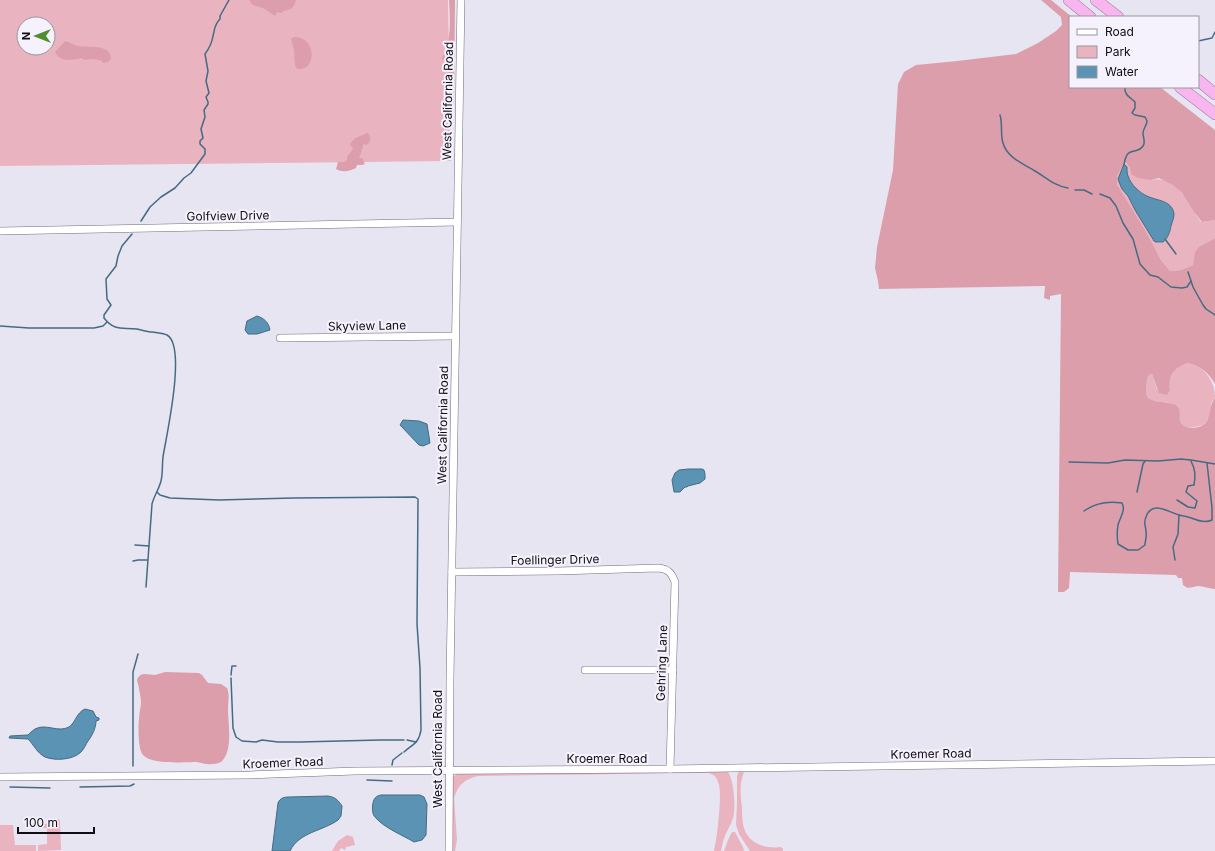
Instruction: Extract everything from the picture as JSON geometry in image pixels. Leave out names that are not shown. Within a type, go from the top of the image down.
[{"type":"highway","points":[[1069,0],[1089,16]]},
{"type":"highway","points":[[1096,0],[1117,16]]},
{"type":"highway","points":[[1199,81],[1215,94]]},
{"type":"highway","points":[[1181,88],[1215,114]]},
{"type":"street","name":"West California Road","points":[[449,851],[460,0]]},
{"type":"street","name":"Golfview Drive","points":[[0,232],[457,222]]},
{"type":"street","name":"Skyview Lane","points":[[280,338],[455,336]]},
{"type":"street","name":"Foellinger Drive","points":[[452,572],[558,572],[658,568]]},
{"type":"street","name":"Gehring Lane","points":[[658,568],[667,569],[672,574],[675,582],[670,769]]},
{"type":"street","points":[[585,670],[673,670]]},
{"type":"street","name":"Kroemer Road","points":[[0,777],[263,775],[355,771],[670,769],[1215,761]]},
{"type":"green space","points":[[0,0],[448,0],[451,161],[0,166]]},
{"type":"green space","points":[[1124,162],[1151,180],[1160,179],[1175,186],[1187,200],[1201,222],[1215,220],[1215,238],[1200,246],[1193,265],[1181,270],[1170,271],[1161,260],[1147,233],[1117,184],[1117,176]],"holes":[[[1124,165],[1127,167],[1128,177],[1136,188],[1145,195],[1165,203],[1173,212],[1172,226],[1169,234],[1160,243],[1154,241],[1121,186]]]},
{"type":"green space","points":[[1188,363],[1199,367],[1207,375],[1213,385],[1215,397],[1211,403],[1211,413],[1207,420],[1203,425],[1193,427],[1183,426],[1175,404],[1155,401],[1148,398],[1146,393],[1147,379],[1149,375],[1152,374],[1157,389],[1170,390],[1170,380],[1173,373],[1179,367]]},
{"type":"green space","points":[[739,771],[744,771],[741,783],[741,792],[742,820],[746,833],[753,841],[761,845],[766,847],[781,847],[783,851],[750,851],[739,834],[736,825],[737,776]]},
{"type":"green space","points":[[728,772],[733,787],[734,813],[721,851],[714,851],[720,808],[719,785],[715,776],[709,773],[694,773],[473,777],[460,786],[454,798],[457,840],[455,851],[451,851],[453,777],[457,774]]},
{"type":"green space","points":[[57,819],[60,821],[61,850],[38,851],[38,845],[47,844],[47,828],[39,828],[38,824],[57,824]]},
{"type":"green space","points":[[0,825],[13,825],[15,845],[36,845],[36,851],[0,851]]},
{"type":"green space","points":[[732,832],[735,832],[744,851],[724,851]]},
{"type":"green space","points":[[347,835],[353,837],[355,845],[346,847],[345,850],[341,848],[339,851],[332,851],[338,841]]},
{"type":"shaded area","points":[[249,0],[296,0],[292,8],[283,11],[282,13],[277,12],[275,16],[265,9],[253,5]]},
{"type":"shaded area","points":[[449,0],[455,0],[454,104],[451,105],[448,96],[451,87],[447,64],[442,58],[449,38]]},
{"type":"shaded area","points":[[1041,0],[1051,0],[1071,16],[1069,16],[1069,88],[1161,88],[1215,130],[1215,220],[1202,222],[1182,193],[1173,185],[1159,178],[1151,180],[1138,178],[1131,174],[1130,167],[1125,162],[1117,176],[1117,184],[1147,233],[1161,260],[1170,271],[1181,270],[1193,265],[1195,252],[1200,246],[1215,238],[1215,384],[1204,370],[1188,363],[1179,367],[1171,376],[1170,390],[1167,395],[1159,393],[1152,374],[1149,375],[1147,379],[1146,393],[1148,398],[1155,401],[1175,404],[1179,409],[1181,422],[1184,426],[1192,428],[1200,427],[1207,421],[1212,402],[1215,398],[1215,589],[1198,586],[1190,588],[1187,587],[1183,585],[1182,578],[1178,578],[1176,575],[1070,572],[1069,588],[1064,592],[1058,592],[1061,294],[1050,296],[1050,300],[1044,298],[1045,286],[879,289],[875,268],[877,247],[893,170],[898,84],[904,72],[916,65],[1016,54],[1038,43],[1056,31],[1062,25],[1061,17]]},
{"type":"shaded area","points":[[295,37],[302,38],[311,48],[311,60],[304,68],[297,69],[295,65],[294,50],[291,39]]},
{"type":"shaded area","points":[[65,41],[78,46],[103,48],[110,54],[111,59],[108,62],[102,63],[102,61],[94,59],[84,60],[82,58],[67,60],[60,58],[56,54],[56,51]]},
{"type":"shaded area","points":[[367,133],[370,136],[370,141],[365,145],[363,143],[359,158],[362,158],[365,164],[357,165],[356,168],[346,171],[336,169],[338,162],[344,162],[347,160],[347,157],[353,149],[350,144],[352,141]]},
{"type":"shaded area","points":[[165,672],[199,673],[208,683],[221,684],[227,688],[229,696],[229,742],[226,755],[221,762],[217,764],[208,764],[197,762],[160,762],[147,758],[141,752],[139,723],[141,701],[137,680],[142,674],[155,675]]},
{"type":"water","points":[[1124,164],[1127,167],[1129,179],[1136,188],[1147,196],[1167,203],[1173,209],[1174,216],[1170,230],[1163,242],[1154,241],[1128,196],[1122,189],[1118,179]]},
{"type":"water","points":[[257,316],[266,321],[270,330],[257,334],[248,334],[245,330],[247,321]]},
{"type":"water","points":[[403,420],[419,421],[427,424],[430,443],[423,446],[419,445],[400,425]]},
{"type":"water","points":[[679,470],[704,470],[705,479],[700,483],[685,487],[680,492],[674,492],[672,480],[675,473]]},
{"type":"water","points":[[85,709],[93,711],[99,720],[96,721],[94,732],[81,752],[73,757],[59,759],[45,757],[28,739],[9,738],[10,736],[28,735],[39,727],[65,729],[73,723]]},
{"type":"water","points":[[381,795],[420,795],[424,797],[427,804],[426,835],[422,840],[414,842],[388,828],[375,817],[372,807],[373,801]]},
{"type":"water","points":[[328,796],[336,799],[342,806],[341,816],[338,820],[305,836],[294,845],[290,851],[272,851],[278,803],[282,798]]},
{"type":"waterway","points":[[141,221],[150,207],[161,197],[175,188],[191,173],[205,154],[205,149],[200,144],[200,141],[203,138],[201,129],[205,117],[204,110],[208,104],[206,97],[209,93],[206,81],[208,71],[205,54],[212,41],[216,25],[229,0]]},
{"type":"waterway","points":[[1199,41],[1212,38],[1215,32]]},
{"type":"waterway","points":[[1124,165],[1125,159],[1129,152],[1140,149],[1144,144],[1143,132],[1147,121],[1145,117],[1132,113],[1135,108],[1135,102],[1126,94],[1125,88]]},
{"type":"waterway","points":[[1000,115],[1002,140],[1008,153],[1016,160],[1039,174],[1059,185],[1068,188]]},
{"type":"waterway","points":[[1075,190],[1084,190],[1092,194]]},
{"type":"waterway","points":[[1100,194],[1110,198],[1116,206],[1123,223],[1133,239],[1140,264],[1150,275],[1158,277],[1171,287],[1187,287],[1191,281]]},
{"type":"waterway","points":[[132,234],[122,246],[116,266],[106,279],[107,299],[111,305],[104,315],[104,318],[112,325],[119,328],[137,329],[167,335],[173,343],[175,356],[174,393],[163,457],[162,478],[152,504],[146,587]]},
{"type":"waterway","points":[[1165,239],[1176,254]]},
{"type":"waterway","points":[[1188,272],[1193,287],[1203,305],[1215,315]]},
{"type":"waterway","points":[[0,326],[29,328],[94,328],[103,326],[107,322]]},
{"type":"waterway","points":[[1069,462],[1108,463],[1125,460],[1158,461],[1181,459],[1215,464]]},
{"type":"waterway","points":[[1137,492],[1145,461]]},
{"type":"waterway","points":[[1177,500],[1188,507],[1195,508],[1197,501],[1186,492],[1188,486],[1194,485],[1195,481],[1195,472],[1191,461]]},
{"type":"waterway","points":[[1084,511],[1102,503],[1122,503],[1123,511],[1117,530],[1118,544],[1128,550],[1138,550],[1145,545],[1145,521],[1152,509],[1161,508],[1179,515],[1203,521],[1212,520],[1207,463]]},
{"type":"waterway","points":[[157,492],[160,495],[170,498],[219,500],[415,497],[418,499],[417,624],[420,668],[421,730],[417,741],[404,752]]},
{"type":"waterway","points":[[1175,560],[1173,547],[1178,534],[1179,515]]},
{"type":"waterway","points":[[135,545],[149,546]]},
{"type":"waterway","points":[[133,561],[147,560]]},
{"type":"waterway","points":[[133,766],[133,672],[138,654]]},
{"type":"waterway","points":[[231,675],[232,666],[236,666]]},
{"type":"waterway","points":[[231,678],[233,728],[236,737],[242,741],[256,742],[262,740],[300,742],[404,740]]},
{"type":"waterway","points":[[407,740],[416,742]]},
{"type":"waterway","points":[[392,765],[393,760],[402,753]]},
{"type":"waterway","points":[[367,780],[392,781]]},
{"type":"waterway","points":[[80,787],[130,786],[134,784]]},
{"type":"waterway","points":[[10,787],[50,788]]}]
